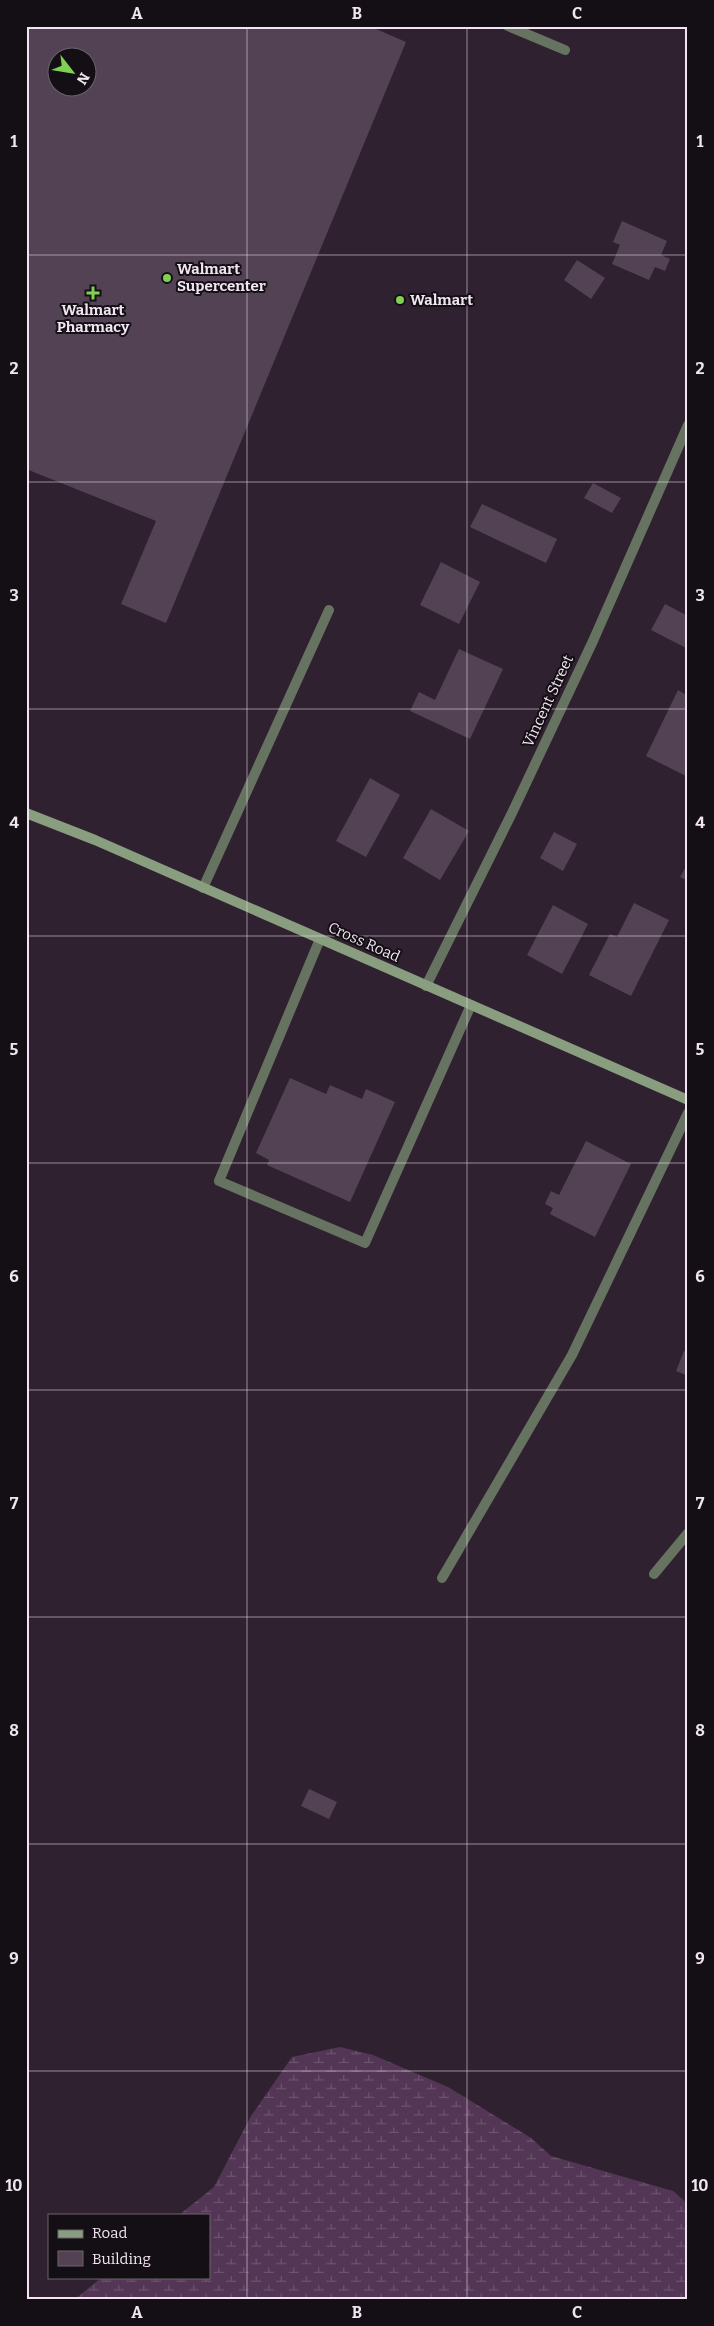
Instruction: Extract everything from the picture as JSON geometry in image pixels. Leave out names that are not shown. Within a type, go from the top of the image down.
[{"type":"street","points":[[508,26],[565,50]]},
{"type":"street","name":"Vincent Street","points":[[426,986],[512,813],[593,641],[688,425]]},
{"type":"street","points":[[203,888],[329,610]]},
{"type":"street","name":"Cross Road","points":[[26,813],[95,840],[688,1100]]},
{"type":"street","points":[[320,939],[219,1181],[365,1242],[471,1006]]},
{"type":"street","points":[[442,1578],[572,1354],[688,1113]]},
{"type":"street","points":[[654,1574],[688,1532]]},
{"type":"green space","points":[[340,2047],[373,2055],[448,2087],[531,2138],[551,2156],[673,2191],[688,2204],[688,2300],[74,2300],[101,2278],[210,2278],[210,2214],[180,2214],[214,2187],[251,2116],[292,2057]]},
{"type":"building","name":"Walmart Supercenter","points":[[26,26],[369,26],[406,42],[166,623],[121,604],[156,521],[26,469]]},
{"type":"building","points":[[622,221],[667,241],[661,255],[670,259],[665,271],[655,267],[649,280],[612,264],[620,245],[613,242]]},
{"type":"building","points":[[577,260],[605,278],[591,299],[564,280]]},
{"type":"building","points":[[593,483],[621,498],[612,513],[584,498]]},
{"type":"building","points":[[482,504],[557,539],[546,563],[470,527]]},
{"type":"building","points":[[441,562],[480,582],[459,624],[420,605]]},
{"type":"building","points":[[665,604],[688,616],[688,649],[651,630]]},
{"type":"building","points":[[459,649],[503,669],[470,739],[410,711],[419,692],[435,700]]},
{"type":"building","points":[[678,690],[688,696],[688,772],[686,776],[646,756]]},
{"type":"building","points":[[370,778],[400,795],[366,857],[336,841]]},
{"type":"building","points":[[431,809],[469,831],[440,880],[403,858]]},
{"type":"building","points":[[554,832],[577,844],[563,871],[540,858]]},
{"type":"building","points":[[688,863],[688,881],[680,877]]},
{"type":"building","points":[[634,903],[669,920],[631,996],[589,975],[610,934],[617,937]]},
{"type":"building","points":[[553,905],[588,924],[562,974],[527,955]]},
{"type":"building","points":[[290,1078],[326,1094],[330,1085],[362,1099],[366,1089],[395,1102],[350,1202],[267,1165],[269,1160],[256,1153]]},
{"type":"building","points":[[586,1141],[631,1164],[595,1237],[550,1214],[553,1208],[545,1204],[551,1191],[559,1195]]},
{"type":"building","points":[[684,1351],[688,1352],[688,1376],[676,1371]]},
{"type":"building","points":[[309,1789],[337,1802],[329,1819],[301,1806]]},
{"type":"place","name":"Walmart Supercenter","points":[[167,278]]},
{"type":"place","name":"Walmart Pharmacy","points":[[93,293]]},
{"type":"place","name":"Walmart","points":[[400,300]]}]
